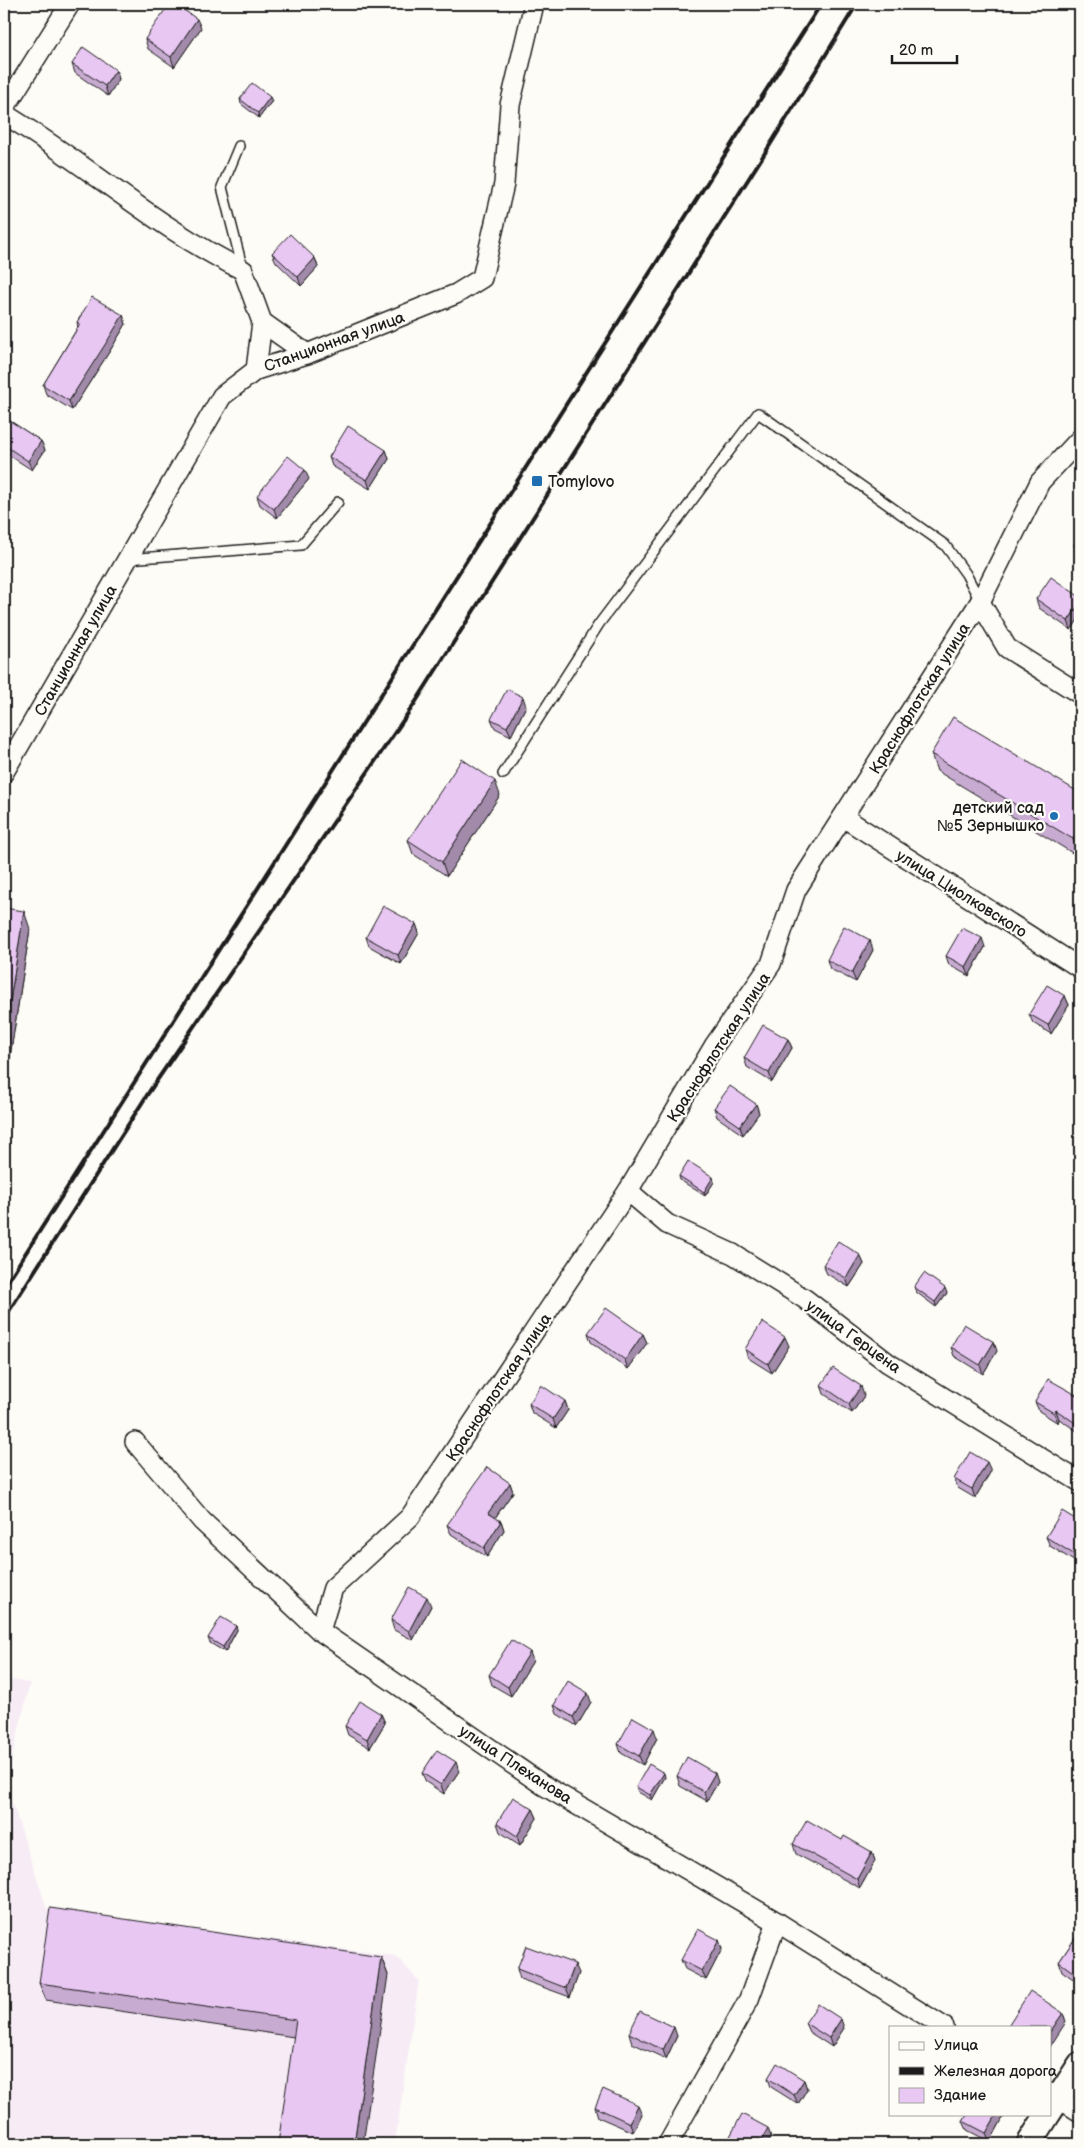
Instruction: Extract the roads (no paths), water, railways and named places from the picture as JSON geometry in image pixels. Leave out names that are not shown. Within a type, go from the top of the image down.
[{"type":"street","points":[[4,109],[70,4]]},
{"type":"street","name":"Станционная улица","points":[[4,772],[222,396],[256,370],[307,354],[456,294],[482,278],[504,184],[510,105],[534,4]]},
{"type":"street","points":[[4,114],[41,136],[204,251],[243,270],[262,322],[256,370]]},
{"type":"street","points":[[262,322],[307,354]]},
{"type":"street","name":"Краснофлотская улица","points":[[320,1631],[332,1588],[410,1518],[628,1191],[714,1046],[771,964],[796,890],[980,602],[1040,482],[1080,439]]},
{"type":"street","points":[[980,602],[1007,648],[1080,694]]},
{"type":"street","name":"улица Циолковского","points":[[843,817],[1080,968]]},
{"type":"street","name":"улица Герцена","points":[[628,1191],[668,1224],[733,1254],[797,1294],[888,1363],[1080,1482]]},
{"type":"street","name":"улица Плеханова","points":[[135,1442],[202,1521],[320,1631],[543,1784],[777,1922],[942,2026]]},
{"type":"street","points":[[668,2144],[749,1999],[777,1922]]},
{"type":"street","points":[[1080,2065],[1052,2104],[1080,2112]]},
{"type":"street","points":[[1029,2144],[1045,2116]]},
{"type":"lane","points":[[239,146],[222,187],[243,270]]},
{"type":"lane","points":[[502,774],[599,624],[758,413],[945,545],[966,574],[980,602]]},
{"type":"lane","points":[[128,558],[301,545],[338,502]]},
{"type":"railway","points":[[4,1287],[821,4]]},
{"type":"railway","points":[[4,1319],[149,1092],[415,703],[770,145],[857,4]]},
{"type":"place","name":"Tomylovo","points":[[537,481]]},
{"type":"place","name":"детский сад №5 Зернышко","points":[[1054,816]]}]
